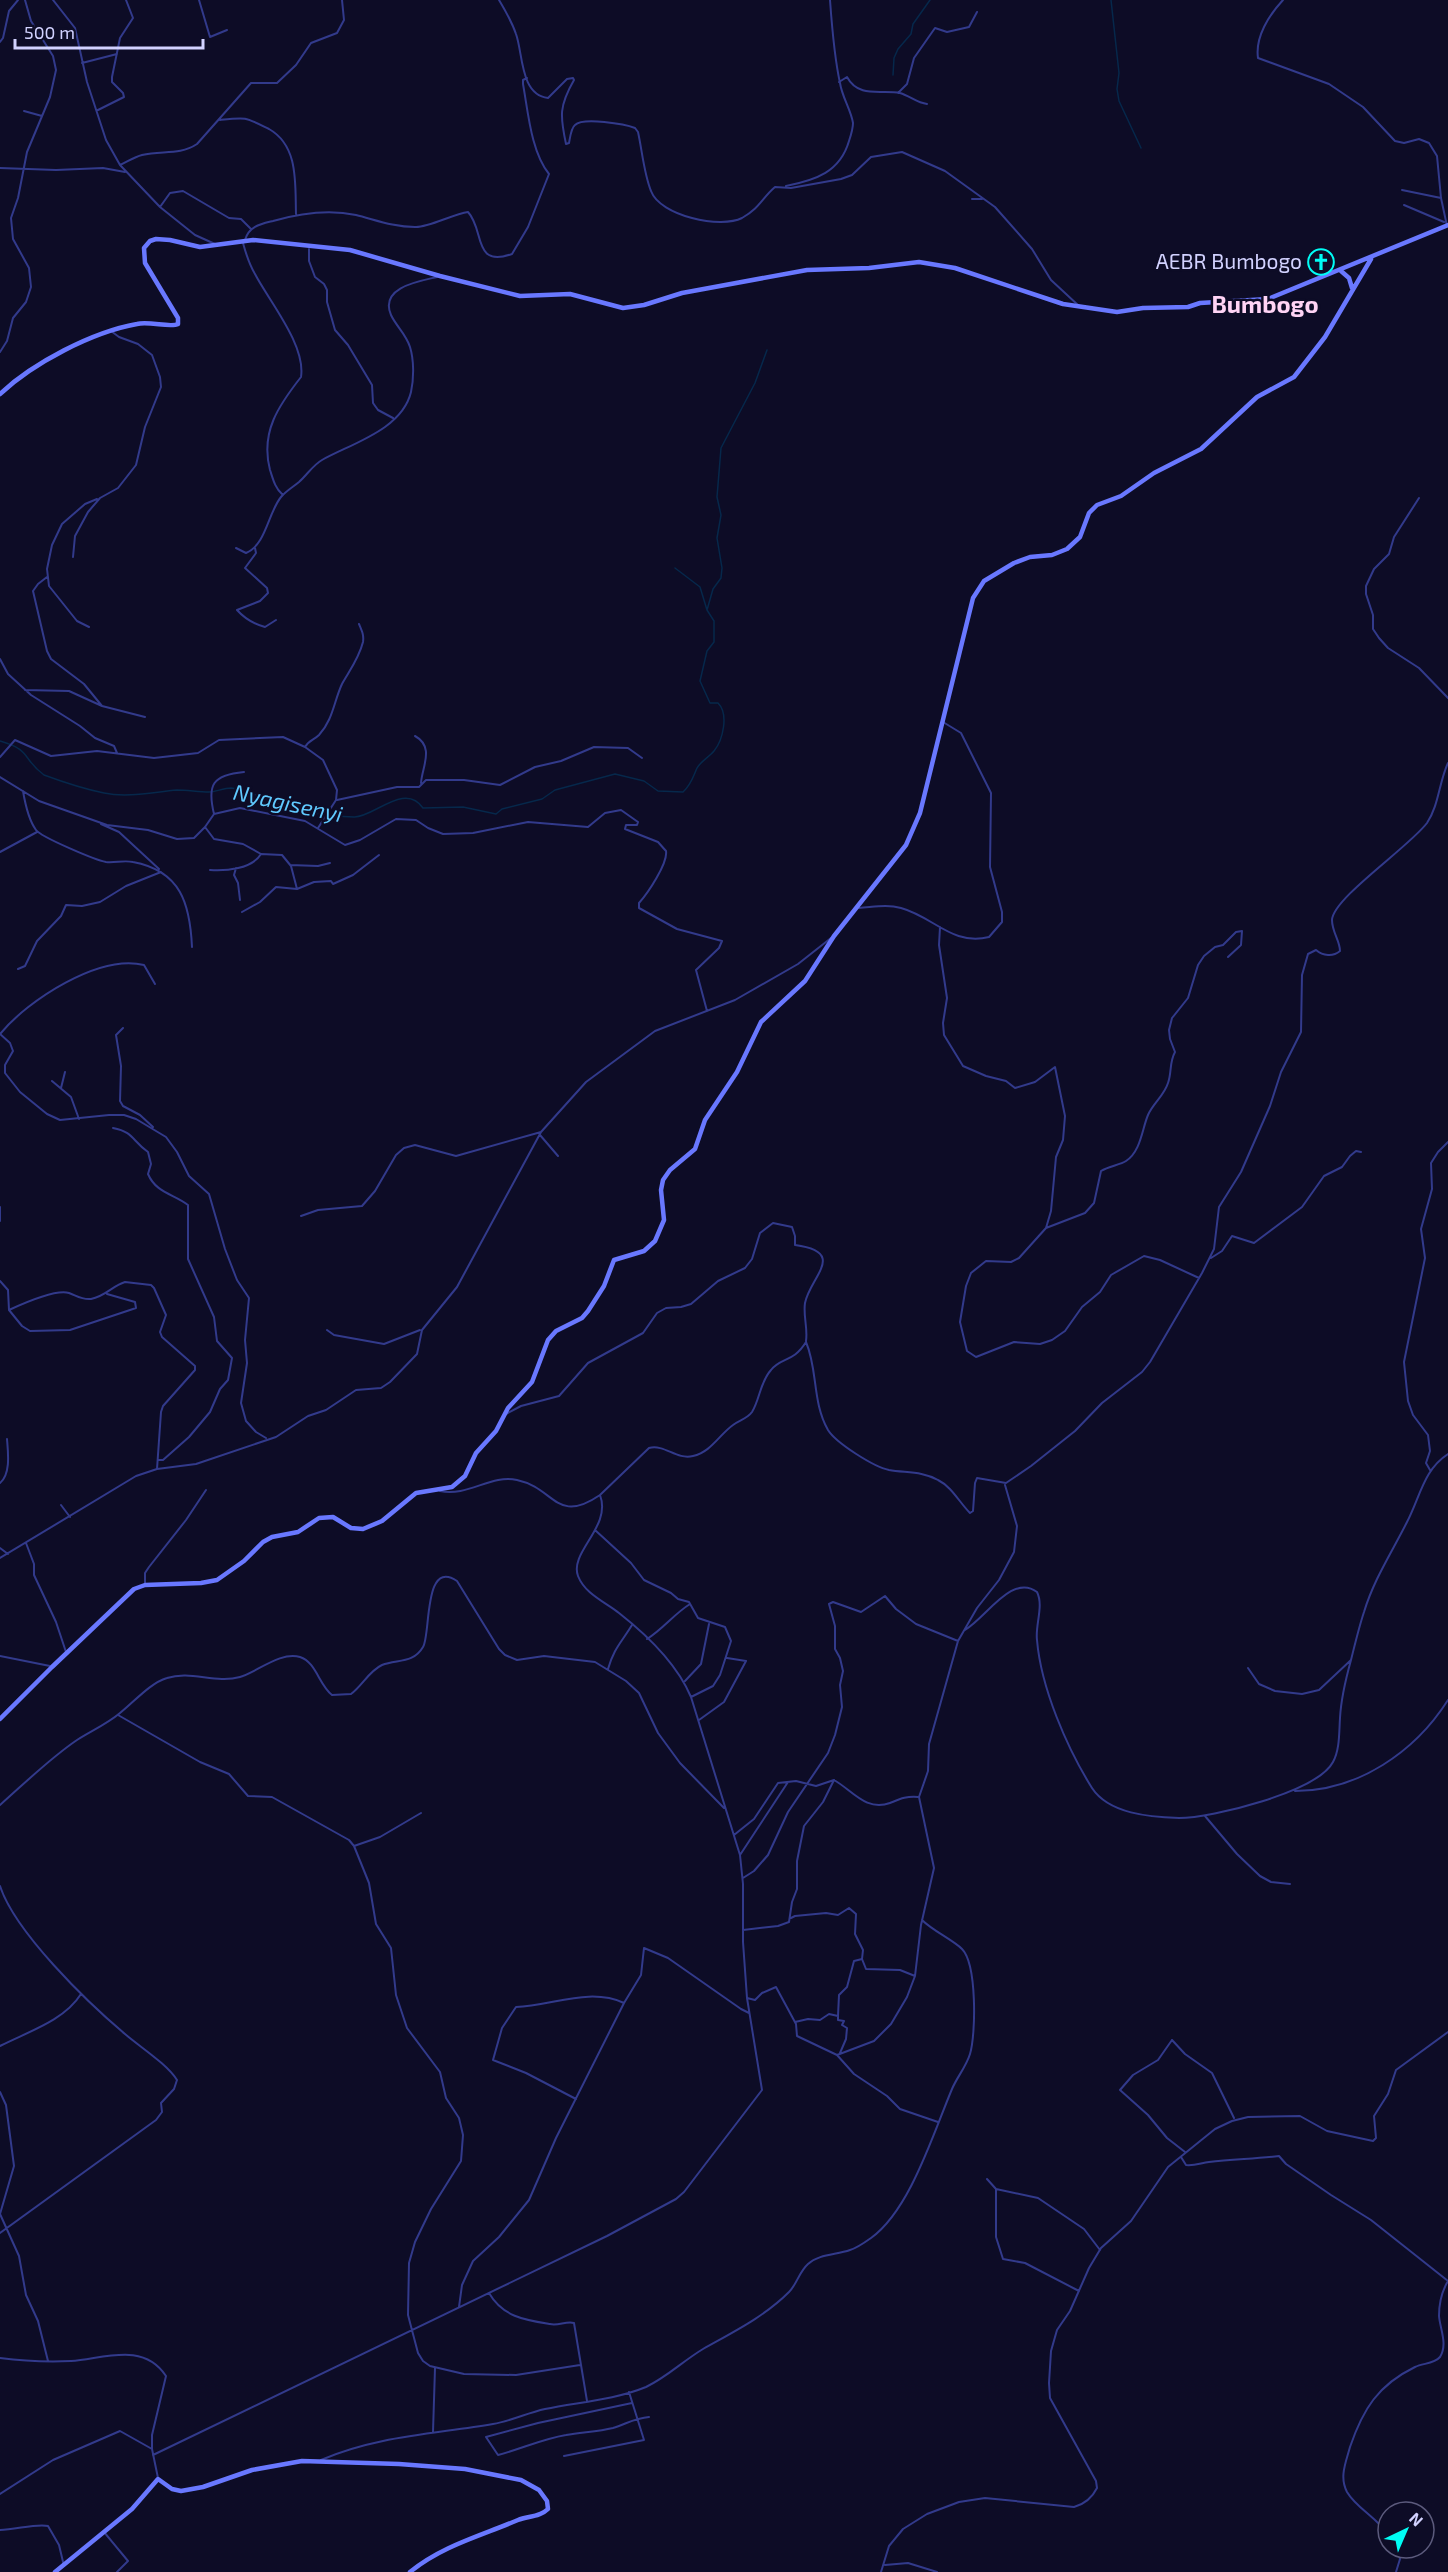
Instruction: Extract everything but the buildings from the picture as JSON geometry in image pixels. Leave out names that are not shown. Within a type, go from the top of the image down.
[{"type":"main road","points":[[0,394],[18,378],[60,353],[111,331],[138,323],[160,323],[172,326],[178,324],[178,318],[145,263],[144,248],[150,241],[170,240],[200,247],[243,240],[269,241],[350,250],[520,296],[570,294],[617,307],[628,307],[682,293],[807,270],[869,268],[919,262],[955,268],[1005,283],[1029,294],[1080,307],[1116,312],[1143,308],[1188,307],[1200,303],[1254,302],[1282,294],[1371,259],[1446,224]]},
{"type":"main road","points":[[0,1719],[128,1594],[145,1585],[201,1583],[217,1580],[236,1568],[263,1542],[272,1537],[293,1534],[319,1518],[333,1517],[351,1528],[363,1529],[382,1521],[416,1493],[449,1488],[465,1476],[476,1453],[496,1431],[513,1401],[532,1382],[548,1340],[556,1331],[582,1318],[588,1311],[604,1286],[614,1260],[644,1251],[655,1241],[663,1221],[661,1190],[663,1180],[670,1170],[695,1149],[705,1120],[737,1072],[761,1022],[799,988],[834,936],[911,837],[920,813],[973,597],[980,585],[995,573],[1030,556],[1052,555],[1067,549],[1080,537],[1089,513],[1097,504],[1121,496],[1160,470],[1201,449],[1257,398],[1294,377],[1325,338],[1371,259]]},
{"type":"main road","points":[[1341,271],[1349,278],[1352,289]]},
{"type":"main road","points":[[55,2572],[132,2509],[158,2479],[172,2488],[189,2490],[252,2470],[302,2461],[399,2464],[486,2472],[531,2484],[547,2501],[548,2509],[540,2515],[525,2518],[450,2546],[428,2558],[410,2572]]},
{"type":"street","points":[[0,42],[9,11],[18,0]]},
{"type":"street","points":[[0,352],[7,341],[13,318],[26,302],[31,287],[29,268],[16,245],[10,227],[29,146],[55,80],[55,62],[31,21],[24,0]]},
{"type":"street","points":[[53,0],[75,28],[82,63],[106,140],[120,165],[160,207],[195,235],[215,245]]},
{"type":"street","points":[[98,110],[124,97],[112,82],[120,38],[133,18],[126,0]]},
{"type":"street","points":[[199,0],[210,37],[227,30]]},
{"type":"street","points":[[120,165],[141,156],[186,151],[197,144],[251,83],[278,82],[296,65],[311,43],[337,33],[344,20],[342,0]]},
{"type":"street","points":[[498,0],[517,36],[527,78],[539,95],[548,98],[567,79],[573,78],[574,80],[563,99],[561,110],[566,144],[569,143],[573,126],[578,123],[590,121],[635,128],[638,132],[650,190],[658,201],[668,208],[699,219],[727,224],[742,218],[760,206],[775,187],[825,183],[841,179],[852,175],[871,157],[896,151],[945,171],[995,207],[1028,244],[1051,280],[1080,307]]},
{"type":"street","points":[[783,187],[819,177],[844,158],[853,125],[839,82],[830,0]]},
{"type":"street","points":[[1283,0],[1265,25],[1259,42],[1258,58],[1329,84],[1363,107],[1395,141],[1404,143],[1419,139],[1429,143],[1437,156],[1446,224]]},
{"type":"street","points":[[898,93],[907,84],[914,58],[935,28],[947,32],[969,27],[977,12]]},
{"type":"street","points":[[82,63],[118,54]]},
{"type":"street","points":[[839,82],[847,77],[854,85],[870,93],[898,93],[916,102],[927,104]]},
{"type":"street","points":[[283,495],[275,485],[268,460],[268,434],[274,416],[302,371],[294,341],[255,276],[243,240],[251,229],[260,224],[296,215],[322,212],[356,215],[372,221],[416,227],[468,212],[481,245],[488,255],[493,258],[512,254],[528,227],[549,174],[537,154],[532,137],[523,84],[523,80],[527,78]]},
{"type":"street","points":[[24,111],[42,116]]},
{"type":"street","points":[[220,120],[235,117],[251,119],[281,137],[294,165],[296,215]]},
{"type":"street","points":[[0,168],[56,170],[104,168],[125,172]]},
{"type":"street","points":[[160,207],[170,193],[175,190],[183,191],[229,218],[242,219],[251,229]]},
{"type":"street","points":[[1402,190],[1441,198]]},
{"type":"street","points":[[972,199],[985,199]]},
{"type":"street","points":[[1404,205],[1446,224]]},
{"type":"street","points":[[309,249],[309,261],[315,277],[324,284],[327,290],[327,302],[335,330],[348,345],[372,385],[373,403],[378,410],[393,418]]},
{"type":"street","points":[[276,620],[265,627],[252,623],[237,610],[260,601],[268,593],[267,588],[246,568],[256,553],[255,548],[283,495],[319,462],[359,443],[393,418],[410,394],[412,356],[406,337],[390,314],[392,300],[401,287],[407,284],[440,276]]},
{"type":"street","points":[[89,627],[78,621],[67,610],[47,583],[52,545],[62,524],[85,504],[118,488],[136,465],[144,433],[161,387],[160,376],[152,355],[138,344],[119,337],[111,331]]},
{"type":"street","points":[[74,557],[73,545],[78,529],[100,498]]},
{"type":"street","points":[[1419,498],[1394,537],[1389,554],[1374,569],[1366,586],[1366,594],[1373,629],[1379,638],[1388,648],[1419,668],[1448,698]]},
{"type":"street","points":[[236,548],[246,553],[255,548]]},
{"type":"street","points":[[47,577],[33,591],[47,651],[56,664],[84,684],[102,706]]},
{"type":"street","points":[[305,747],[308,742],[319,735],[333,713],[339,691],[356,662],[363,642],[363,633],[359,624]]},
{"type":"street","points":[[0,659],[8,674],[25,690],[80,726],[94,738],[114,746],[117,753]]},
{"type":"street","points":[[25,690],[69,691],[102,706],[145,717]]},
{"type":"street","points":[[856,908],[885,905],[901,908],[924,917],[953,936],[986,938],[992,935],[1003,920],[990,867],[991,792],[961,733],[943,722]]},
{"type":"street","points":[[0,757],[15,740],[51,756],[97,751],[145,757],[190,755],[202,751],[219,740],[284,736],[305,747],[326,764],[337,790],[336,800],[318,828]]},
{"type":"street","points":[[415,736],[422,741],[425,747],[426,764],[422,783]]},
{"type":"street","points":[[336,800],[397,787],[418,787],[426,780],[464,780],[500,785],[535,767],[601,747],[628,748],[642,758]]},
{"type":"street","points":[[506,1414],[524,1405],[556,1398],[593,1359],[643,1333],[657,1313],[666,1308],[681,1308],[691,1304],[718,1281],[746,1268],[752,1259],[760,1233],[774,1223],[792,1227],[795,1245],[811,1248],[822,1256],[824,1261],[823,1268],[805,1304],[806,1342],[810,1351],[816,1401],[830,1433],[839,1442],[879,1467],[917,1472],[936,1479],[953,1493],[970,1513],[973,1511],[977,1478],[1005,1484],[1075,1431],[1102,1403],[1142,1372],[1150,1362],[1214,1249],[1220,1207],[1241,1172],[1270,1106],[1281,1072],[1301,1032],[1302,975],[1308,954],[1316,950],[1319,953],[1333,955],[1341,950],[1332,922],[1335,912],[1349,892],[1392,859],[1425,825],[1432,814],[1439,785],[1448,763]]},
{"type":"street","points":[[214,814],[210,793],[212,786],[218,779],[231,773],[244,772]]},
{"type":"street","points":[[0,777],[12,782],[39,801],[99,822],[184,840],[194,838],[214,814],[226,810],[248,809],[305,821],[339,843],[350,845],[396,819],[416,820],[435,831],[455,835],[528,822],[588,827],[605,813],[616,809],[623,811],[638,822],[637,825],[626,825],[625,829],[660,844],[667,856],[650,890],[639,903],[639,908],[677,929],[722,941],[719,948],[696,972],[707,1011]]},
{"type":"street","points":[[23,791],[29,815],[38,832],[101,861],[133,862],[160,871]]},
{"type":"street","points":[[99,822],[119,832],[174,882],[187,905],[191,921],[192,947]]},
{"type":"street","points":[[205,827],[216,840],[243,844],[261,854],[282,855],[290,865],[297,889]]},
{"type":"street","points":[[0,852],[38,832]]},
{"type":"street","points":[[210,870],[236,868],[255,861],[261,854]]},
{"type":"street","points":[[242,912],[260,902],[276,886],[297,889],[325,880],[333,884],[353,875],[379,855]]},
{"type":"street","points":[[290,865],[322,866],[330,862]]},
{"type":"street","points":[[236,868],[234,875],[238,883],[240,900]]},
{"type":"street","points":[[18,969],[25,966],[37,941],[61,916],[66,905],[82,906],[100,902],[126,886],[160,871]]},
{"type":"street","points":[[940,927],[939,945],[947,998],[943,1023],[944,1035],[959,1061],[986,1076],[1006,1081],[1015,1088],[1035,1082],[1055,1067],[1065,1116],[1063,1140],[1056,1157],[1051,1211],[1046,1228]]},
{"type":"street","points":[[1199,1278],[1160,1260],[1144,1256],[1111,1275],[1100,1292],[1082,1307],[1065,1331],[1052,1340],[1040,1344],[1014,1342],[976,1357],[965,1348],[960,1322],[971,1273],[988,1260],[1011,1262],[1018,1258],[1046,1228],[1085,1213],[1094,1203],[1101,1171],[1111,1165],[1126,1161],[1138,1145],[1149,1112],[1164,1095],[1169,1080],[1170,1062],[1176,1052],[1170,1039],[1169,1030],[1172,1018],[1188,998],[1198,965],[1215,947],[1223,945],[1236,932],[1242,931],[1241,945],[1228,957]]},
{"type":"street","points":[[0,1558],[136,1476],[157,1469],[196,1464],[281,1434],[308,1416],[326,1410],[356,1390],[381,1388],[390,1382],[417,1354],[422,1330],[457,1287],[541,1133],[592,1077],[661,1028],[735,1000],[798,964],[834,936]]},
{"type":"street","points":[[155,984],[144,965],[122,963],[98,968],[59,986],[12,1019],[0,1034],[10,1043],[13,1051],[5,1065],[5,1072],[21,1092],[47,1114],[69,1121],[124,1115],[155,1129]]},
{"type":"street","points":[[123,1028],[116,1035],[121,1066],[120,1101],[123,1106],[140,1115],[166,1137],[177,1152],[189,1176],[209,1194],[225,1249],[237,1280],[249,1298],[244,1340],[247,1363],[241,1402],[246,1420],[256,1432],[267,1439]]},
{"type":"street","points":[[61,1088],[65,1072]]},
{"type":"street","points":[[52,1081],[71,1097],[79,1119]]},
{"type":"street","points":[[113,1128],[129,1132],[140,1147],[148,1152],[151,1164],[148,1177],[155,1186],[188,1205],[188,1259],[214,1317],[216,1339],[230,1354],[233,1362],[228,1380],[220,1389],[210,1412],[189,1437],[164,1458],[158,1460]]},
{"type":"street","points":[[541,1133],[558,1156]]},
{"type":"street","points":[[301,1216],[318,1210],[362,1206],[375,1191],[396,1155],[404,1148],[414,1145],[456,1156],[541,1133]]},
{"type":"street","points":[[166,1137],[173,1138]]},
{"type":"street","points":[[1430,1470],[1426,1463],[1430,1451],[1428,1435],[1413,1415],[1408,1401],[1404,1362],[1425,1258],[1421,1229],[1432,1189],[1431,1163],[1448,1142]]},
{"type":"street","points":[[1208,1260],[1222,1251],[1232,1236],[1254,1243],[1302,1207],[1324,1176],[1342,1167],[1356,1151],[1361,1152]]},
{"type":"street","points":[[0,1207],[0,1221]]},
{"type":"street","points":[[0,1281],[8,1290],[9,1310],[22,1326],[32,1331],[70,1330],[136,1308],[135,1302],[107,1294]]},
{"type":"street","points":[[9,1310],[38,1298],[66,1292],[87,1299],[107,1294],[125,1282],[151,1285],[166,1315],[160,1332],[162,1337],[195,1366],[194,1373],[160,1412],[157,1469]]},
{"type":"street","points":[[327,1330],[334,1335],[384,1344],[422,1330]]},
{"type":"street","points":[[438,1490],[462,1492],[509,1479],[536,1486],[562,1506],[581,1505],[600,1495],[649,1448],[659,1447],[678,1457],[686,1457],[697,1455],[713,1445],[728,1428],[752,1412],[770,1371],[794,1357],[806,1342]]},
{"type":"street","points":[[0,1483],[4,1479],[8,1460],[7,1439]]},
{"type":"street","points":[[965,1630],[1011,1590],[1024,1586],[1034,1589],[1041,1599],[1037,1642],[1050,1696],[1064,1732],[1094,1790],[1114,1807],[1159,1817],[1205,1815],[1237,1809],[1292,1791],[1314,1781],[1333,1762],[1351,1660],[1363,1613],[1374,1585],[1415,1505],[1430,1470],[1448,1454]]},
{"type":"street","points":[[838,2054],[873,2041],[891,2024],[907,1997],[915,1976],[922,1920],[934,1868],[919,1797],[928,1771],[929,1744],[958,1641],[977,1608],[999,1580],[1014,1552],[1017,1526],[1005,1484]]},
{"type":"street","points":[[145,1585],[145,1573],[206,1490]]},
{"type":"street","points":[[153,2455],[651,2213],[684,2192],[762,2090],[747,1998],[743,1878],[740,1855],[691,1697],[684,1681],[647,1639],[592,1594],[579,1579],[576,1566],[595,1530],[603,1504],[600,1495]]},
{"type":"street","points":[[61,1505],[70,1517]]},
{"type":"street","points":[[595,1530],[631,1563],[644,1580],[690,1604],[698,1618],[709,1624],[715,1622],[725,1627],[731,1641],[727,1658],[716,1683],[691,1697]]},
{"type":"street","points":[[26,1543],[34,1564],[34,1575],[56,1622],[66,1653]]},
{"type":"street","points":[[0,1548],[8,1554]]},
{"type":"street","points":[[0,1805],[62,1751],[118,1715],[156,1684],[167,1678],[181,1676],[217,1681],[235,1679],[291,1656],[303,1658],[308,1662],[322,1685],[332,1695],[351,1694],[381,1665],[406,1661],[422,1649],[428,1631],[429,1601],[432,1591],[437,1583],[447,1578],[458,1581],[499,1649],[505,1655],[517,1660],[544,1656],[595,1662],[626,1681],[639,1693],[658,1733],[699,1784],[724,1808]]},
{"type":"street","points":[[743,1878],[754,1871],[768,1855],[785,1817],[831,1748],[842,1707],[840,1685],[843,1667],[835,1649],[835,1626],[829,1604],[833,1602],[861,1612],[885,1596],[912,1622],[958,1641]]},
{"type":"street","points":[[647,1639],[690,1604]]},
{"type":"street","points":[[684,1681],[691,1677],[701,1664],[709,1624]]},
{"type":"street","points":[[608,1670],[614,1649],[632,1625]]},
{"type":"street","points":[[0,1656],[52,1666]]},
{"type":"street","points":[[699,1720],[724,1702],[746,1661],[727,1658]]},
{"type":"street","points":[[1248,1668],[1259,1684],[1275,1691],[1302,1694],[1318,1690],[1351,1660]]},
{"type":"street","points":[[1292,1791],[1321,1789],[1370,1774],[1396,1758],[1430,1725],[1448,1700]]},
{"type":"street","points":[[118,1715],[177,1750],[228,1774],[248,1796],[272,1797],[349,1840],[354,1846],[369,1883],[376,1924],[391,1948],[396,1995],[407,2028],[440,2072],[446,2098],[459,2118],[463,2135],[460,2161],[431,2209],[410,2258],[407,2304],[421,2358],[435,2368],[464,2374],[511,2375],[580,2365]]},
{"type":"street","points":[[834,1780],[854,1797],[873,1804],[888,1804],[906,1797],[919,1797]]},
{"type":"street","points":[[734,1835],[754,1819],[776,1785],[788,1782],[816,1786],[834,1780]]},
{"type":"street","points":[[743,1930],[787,1923],[797,1889],[797,1862],[804,1826],[823,1802],[834,1780]]},
{"type":"street","points":[[740,1855],[788,1782]]},
{"type":"street","points":[[354,1846],[380,1837],[421,1814]]},
{"type":"street","points":[[1205,1815],[1260,1876],[1271,1882],[1290,1884]]},
{"type":"street","points":[[0,1886],[1,1895],[11,1911],[81,1994],[177,2080],[177,2084],[162,2101],[162,2112],[156,2120],[0,2233]]},
{"type":"street","points":[[790,1918],[826,1913],[838,1915],[849,1908],[856,1917],[855,1934],[863,1950],[862,1959],[866,1969],[900,1970],[915,1976]]},
{"type":"street","points":[[317,2461],[359,2445],[504,2422],[546,2409],[587,2402],[646,2386],[669,2374],[705,2349],[731,2336],[756,2318],[789,2292],[802,2271],[814,2260],[851,2250],[883,2229],[894,2217],[906,2196],[970,2054],[975,2012],[965,1954],[962,1949],[922,1920]]},
{"type":"street","points":[[459,2307],[462,2285],[472,2261],[499,2237],[529,2200],[576,2099],[624,2003],[641,1975],[644,1948],[668,1958],[749,2013]]},
{"type":"street","points":[[838,2054],[846,2039],[847,2028],[842,2025],[844,2021],[838,2020],[839,1995],[847,1987],[854,1961],[862,1959]]},
{"type":"street","points":[[747,1998],[755,2000],[762,1993],[776,1987],[795,2022],[799,2038],[838,2054],[854,2074],[881,2091],[900,2109],[938,2122]]},
{"type":"street","points":[[0,2046],[61,2014],[71,2007],[81,1994]]},
{"type":"street","points":[[576,2099],[526,2073],[494,2060],[503,2027],[516,2007],[590,1996],[606,1997],[624,2003]]},
{"type":"street","points":[[795,2022],[808,2019],[820,2020],[829,2014],[838,2016]]},
{"type":"street","points":[[881,2572],[889,2546],[903,2529],[927,2514],[959,2502],[985,2498],[1074,2507],[1085,2503],[1093,2495],[1097,2488],[1096,2481],[1050,2398],[1051,2351],[1057,2330],[1100,2250],[1131,2221],[1162,2175],[1181,2156],[1215,2129],[1235,2120],[1300,2116],[1326,2131],[1373,2141],[1376,2138],[1374,2116],[1388,2094],[1396,2070],[1448,2032]]},
{"type":"street","points":[[1186,2152],[1167,2138],[1148,2115],[1120,2090],[1133,2075],[1158,2060],[1172,2040],[1185,2054],[1212,2073],[1235,2120]]},
{"type":"street","points":[[0,2092],[7,2109],[14,2166],[1,2210],[6,2230],[19,2256],[26,2295],[38,2321],[48,2361]]},
{"type":"street","points":[[0,2112],[7,2109]]},
{"type":"street","points":[[1181,2156],[1186,2164],[1194,2166],[1212,2162],[1237,2161],[1255,2156],[1265,2158],[1280,2156],[1286,2164],[1371,2220],[1448,2281],[1440,2304],[1439,2316],[1444,2339],[1441,2354],[1432,2362],[1421,2364],[1402,2374],[1374,2396],[1363,2413],[1344,2464],[1344,2481],[1348,2494],[1376,2519]]},
{"type":"street","points":[[987,2179],[996,2189],[1038,2198],[1084,2229],[1100,2250]]},
{"type":"street","points":[[996,2189],[996,2237],[1003,2259],[1025,2263],[1080,2291]]},
{"type":"street","points":[[489,2293],[498,2307],[523,2321],[542,2321],[551,2325],[574,2323],[580,2365],[586,2384],[587,2402]]},
{"type":"street","points":[[0,2358],[48,2361],[81,2360],[117,2354],[146,2358],[156,2364],[166,2376],[152,2435],[152,2449],[158,2479]]},
{"type":"street","points":[[433,2432],[435,2368]]},
{"type":"street","points":[[564,2456],[644,2440],[629,2392]]},
{"type":"street","points":[[632,2403],[538,2423],[486,2437],[498,2455],[525,2445],[568,2434],[582,2434],[649,2417]]},
{"type":"street","points":[[0,2494],[53,2460],[120,2431],[152,2449]]},
{"type":"street","points":[[0,2530],[18,2530],[40,2524],[48,2526],[59,2545],[64,2566]]},
{"type":"street","points":[[104,2532],[128,2561],[117,2572]]},
{"type":"street","points":[[885,2565],[908,2563],[937,2572]]},
{"type":"waterway","points":[[893,75],[894,58],[898,49],[911,34],[913,24],[930,0]]},
{"type":"waterway","points":[[1111,0],[1119,73],[1117,89],[1119,101],[1141,148]]},
{"type":"waterway","points":[[707,610],[713,589],[721,578],[722,568],[717,538],[721,515],[717,497],[721,448],[755,383],[767,350]]},
{"type":"waterway","name":"Nyagisenyi","points":[[0,741],[22,751],[44,775],[96,791],[131,795],[177,790],[212,792],[231,788],[300,810],[345,817],[362,816],[398,799],[407,798],[416,801],[423,808],[463,807],[496,814],[502,809],[542,799],[555,790],[615,774],[644,781],[658,791],[683,792],[699,766],[717,746],[724,727],[724,720],[718,703],[710,703],[700,681],[707,651],[714,642],[714,621],[707,610],[700,587],[675,568]]},
{"type":"place","name":"AEBR Bumbogo","points":[[1321,262]]},
{"type":"district","name":"Bumbogo","points":[[1265,305]]}]
